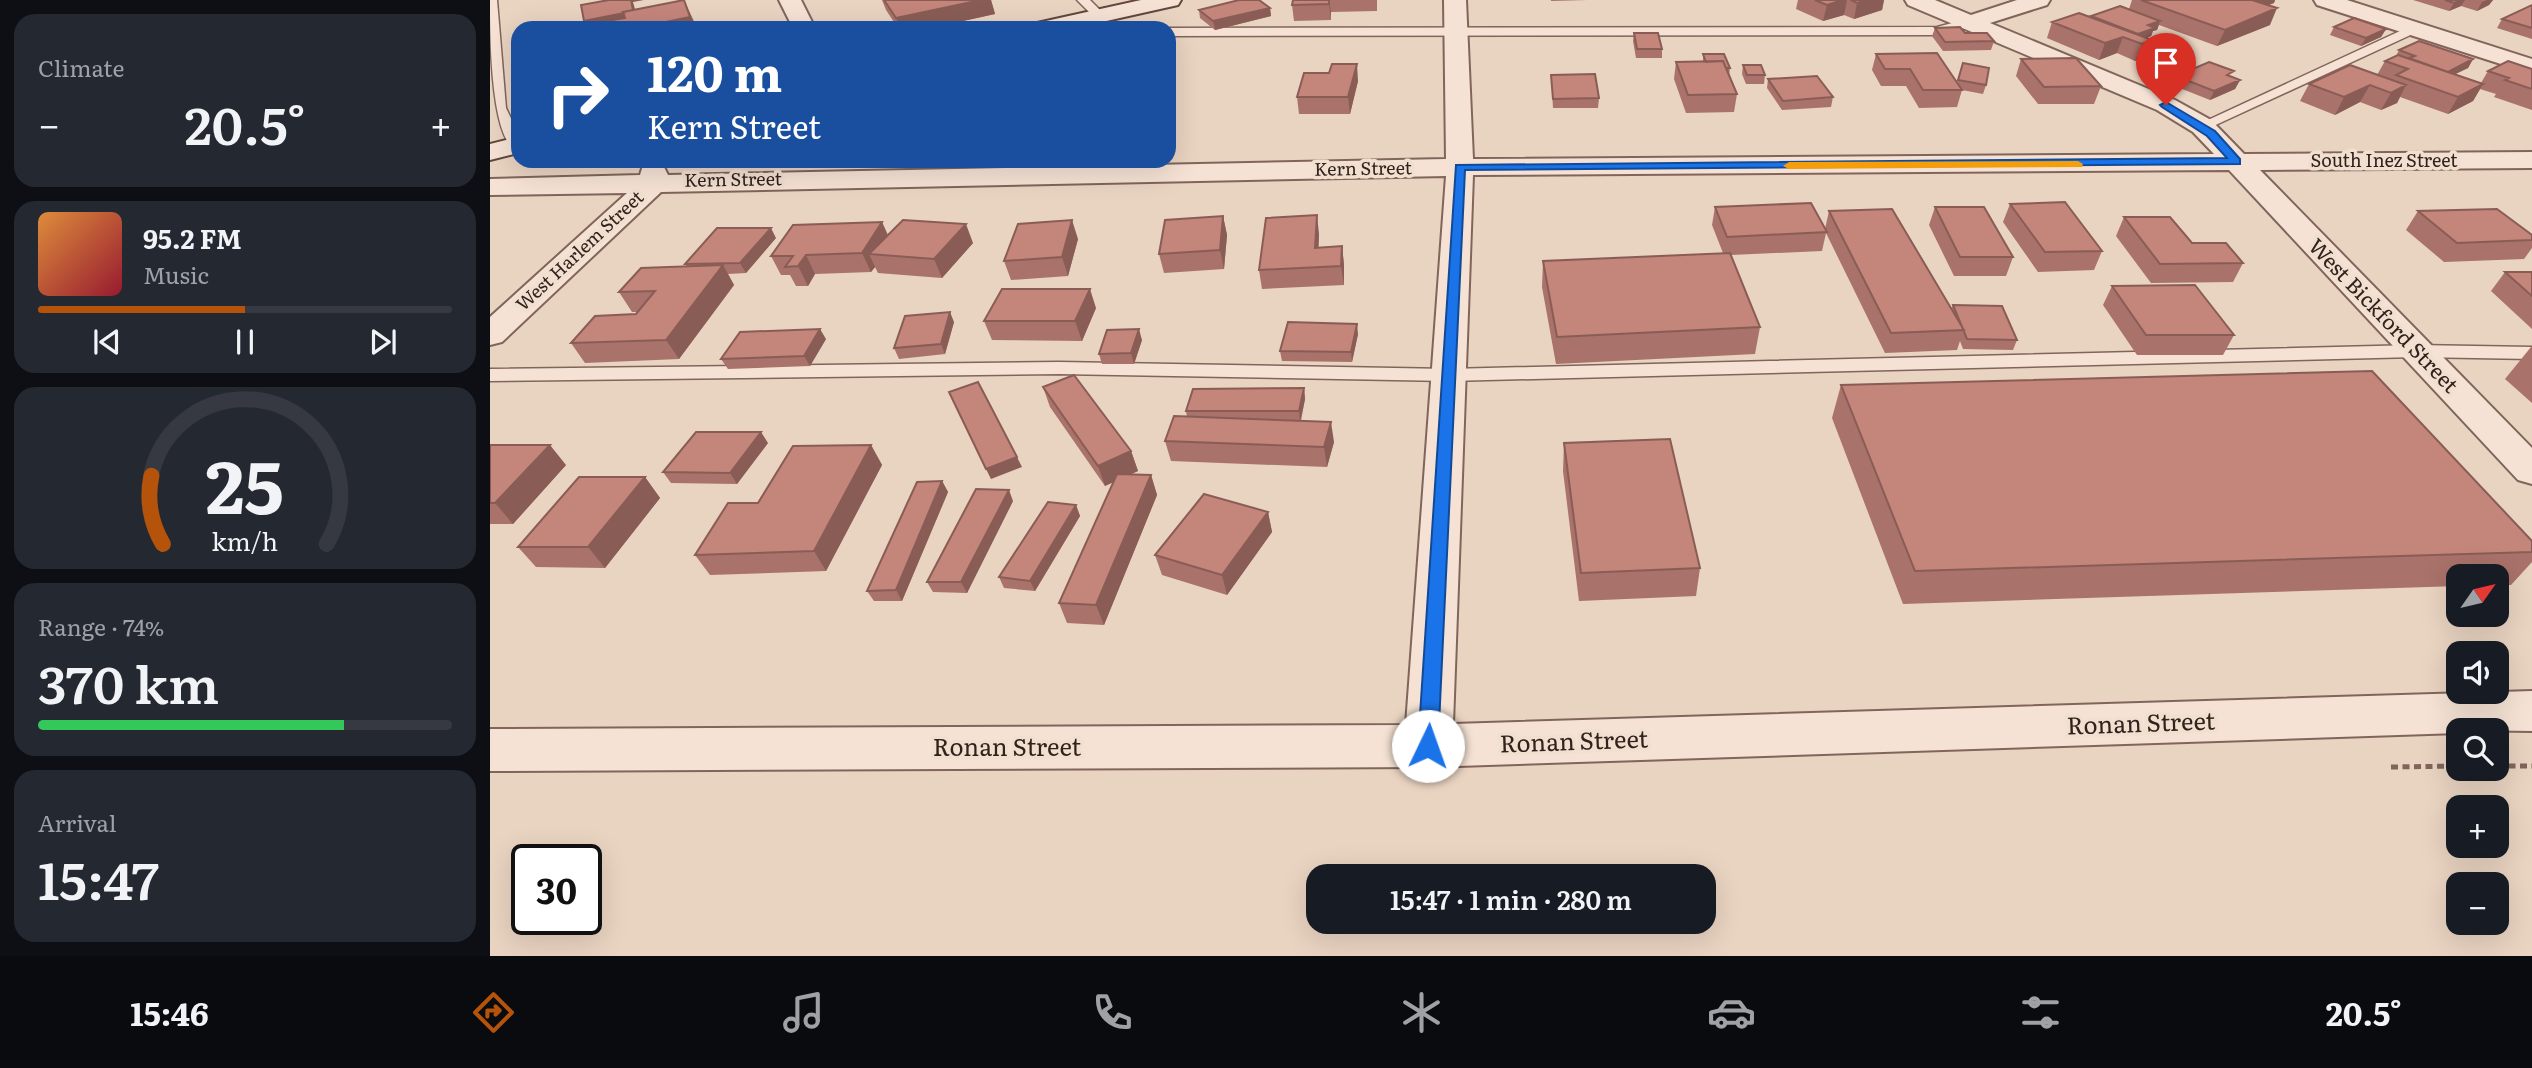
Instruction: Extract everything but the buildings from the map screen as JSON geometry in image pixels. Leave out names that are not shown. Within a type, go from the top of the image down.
[{"type":"street","points":[[790,0],[800,21]]},
{"type":"street","points":[[1077,21],[1170,0]]},
{"type":"street","name":"West Bickford Street","points":[[1916,0],[2166,105],[2202,126],[2532,471]]},
{"type":"street","points":[[1971,22],[2039,0]]},
{"type":"street","points":[[2325,0],[2532,67]]},
{"type":"street","points":[[1428,746],[1460,167],[1455,17]]},
{"type":"street","points":[[490,152],[511,147]]},
{"type":"street","name":"South Inez Street","points":[[2236,162],[2532,160]]},
{"type":"street","name":"Kern Street","points":[[490,187],[653,171],[2236,162]]},
{"type":"street","name":"West Harlem Street","points":[[490,335],[653,171]]},
{"type":"street","name":"Ronan Street","points":[[490,750],[1428,746],[2532,711]]},
{"type":"lane","points":[[491,0],[499,108],[511,133]]},
{"type":"lane","points":[[1083,0],[1100,16]]},
{"type":"lane","points":[[1176,32],[1455,17],[1937,31],[1971,22]]},
{"type":"lane","points":[[2202,126],[2413,29]]},
{"type":"lane","points":[[490,375],[1059,368],[1448,375],[2416,351],[2532,354]]},
{"type":"path","points":[[2509,766],[2532,766]]},
{"type":"slow traffic","points":[[1789,166],[2078,164]]},
{"type":"route","points":[[1428,746],[1460,167],[2236,162],[2202,126],[2166,105]]}]
